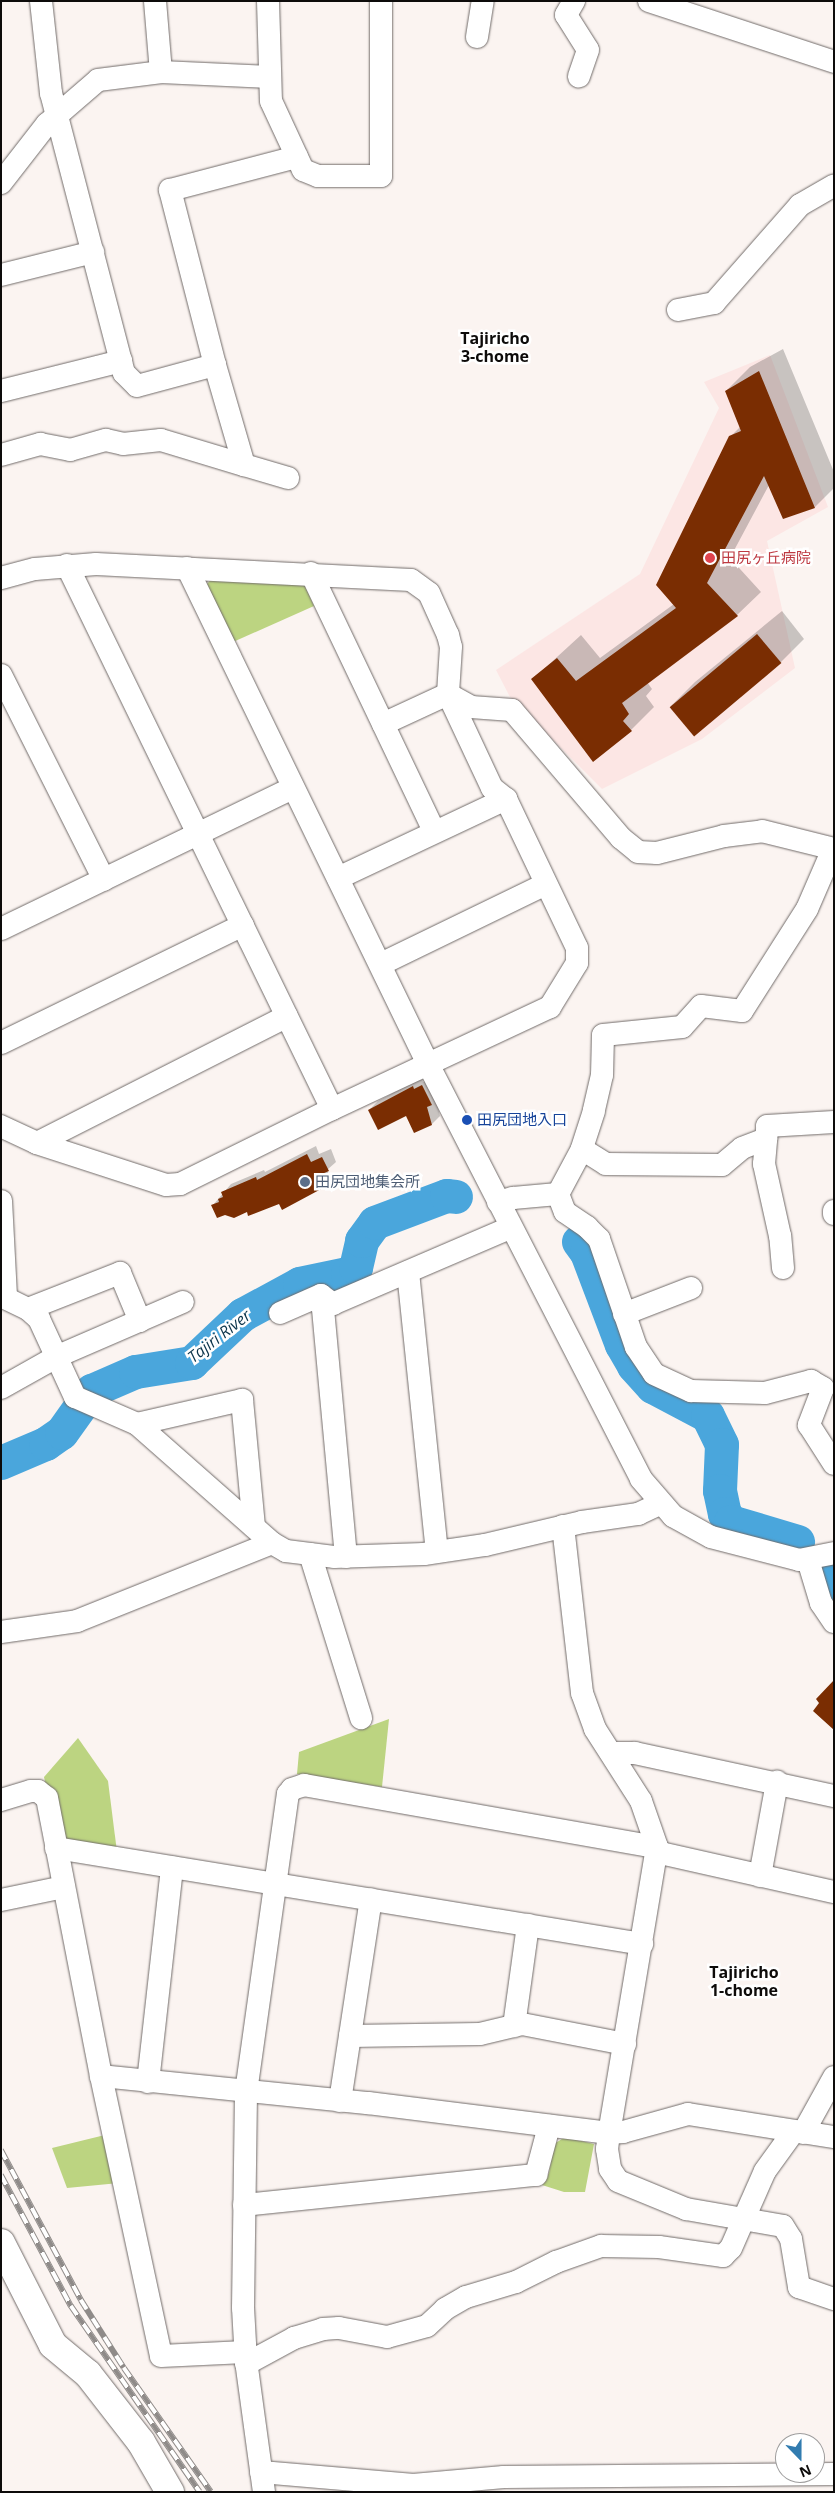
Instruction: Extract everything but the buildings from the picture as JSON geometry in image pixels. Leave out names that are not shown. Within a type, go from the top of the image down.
[{"type":"street","points":[[41,1],[51,93],[124,373],[137,386],[215,365]]},
{"type":"street","points":[[155,1],[161,72]]},
{"type":"street","points":[[268,1],[271,101],[307,174],[381,176],[381,1]]},
{"type":"street","points":[[477,37],[483,1]]},
{"type":"street","points":[[574,1],[566,15],[588,50],[579,76]]},
{"type":"street","points":[[652,2],[834,62]]},
{"type":"street","points":[[1,184],[47,124],[98,80],[161,72],[270,77]]},
{"type":"street","points":[[244,465],[215,365],[170,190],[297,157]]},
{"type":"street","points":[[678,310],[714,303],[800,206],[834,185]]},
{"type":"street","points":[[1,275],[93,252]]},
{"type":"street","points":[[1,391],[121,361]]},
{"type":"street","points":[[1,455],[40,444],[70,450],[106,440],[123,444],[161,440],[288,478]]},
{"type":"street","points":[[67,565],[332,1109]]},
{"type":"street","points":[[1,578],[67,565],[312,572],[411,580],[429,593],[451,647],[448,694],[492,788],[506,799],[577,948],[576,963],[557,999],[550,1007],[524,1022],[428,1064],[174,1185],[37,1143],[1,1126]]},
{"type":"street","points":[[187,568],[428,1064],[628,1457],[660,1504],[673,1516],[711,1537],[808,1560],[834,1554]]},
{"type":"street","points":[[312,572],[434,831]]},
{"type":"street","points":[[1,675],[104,880]]},
{"type":"street","points":[[383,724],[448,694]]},
{"type":"street","points":[[448,694],[471,707],[504,707],[516,713],[620,838],[638,852],[657,853],[724,836],[762,831],[834,849],[807,910],[742,1011],[701,1006],[682,1027],[603,1035],[602,1075],[582,1149],[558,1194],[565,1212],[587,1226],[599,1240],[636,1347],[654,1374],[691,1391],[765,1393],[811,1380],[823,1388],[809,1425],[834,1464]]},
{"type":"street","points":[[3,923],[104,880],[293,788]]},
{"type":"street","points":[[338,878],[434,831],[506,799]]},
{"type":"street","points":[[381,964],[546,884]]},
{"type":"street","points":[[1,1044],[242,925]]},
{"type":"street","points":[[37,1143],[287,1016]]},
{"type":"street","points":[[783,1268],[780,1236],[764,1164],[767,1126],[834,1122]]},
{"type":"street","points":[[582,1149],[606,1164],[722,1165],[742,1148],[766,1138]]},
{"type":"street","points":[[498,1202],[513,1198],[558,1194]]},
{"type":"street","points":[[1,1201],[4,1297],[28,1309],[39,1319],[82,1400],[117,1413],[137,1424],[272,1543],[286,1551],[346,1557],[437,1552],[485,1545],[563,1526],[638,1514],[660,1504]]},
{"type":"street","points":[[346,1557],[323,1308],[510,1228]]},
{"type":"street","points":[[408,1272],[437,1552]]},
{"type":"street","points":[[28,1309],[120,1273],[140,1321]]},
{"type":"street","points":[[624,1314],[691,1288]]},
{"type":"street","points":[[280,1313],[321,1295],[333,1304]]},
{"type":"street","points":[[1,1388],[58,1356],[183,1302]]},
{"type":"street","points":[[137,1424],[242,1400],[254,1526]]},
{"type":"street","points":[[834,1475],[831,1480],[834,1484]]},
{"type":"street","points":[[563,1526],[582,1693],[595,1729],[641,1801],[656,1850],[642,1944],[609,2133],[607,2149],[610,2169],[618,2180],[686,2209],[783,2226],[791,2239],[799,2287],[834,2299]]},
{"type":"street","points":[[1,1632],[77,1622],[272,1543]]},
{"type":"street","points":[[310,1554],[361,1718]]},
{"type":"street","points":[[808,1560],[821,1602],[834,1622]]},
{"type":"street","points":[[611,1753],[635,1753],[777,1782],[834,1796]]},
{"type":"street","points":[[760,1876],[777,1782]]},
{"type":"street","points":[[834,1892],[656,1850],[304,1785],[292,1789],[286,1800],[246,2092],[244,2204],[246,2358],[262,2482],[414,2486],[504,2477],[620,2485],[834,2474]]},
{"type":"street","points":[[1,1800],[32,1791],[43,1793],[47,1798],[101,2076],[162,2356],[246,2358],[294,2338],[322,2329],[339,2328],[387,2337],[427,2326],[445,2309],[466,2297],[516,2282],[556,2262],[601,2246],[659,2247],[723,2256],[731,2248],[765,2171],[798,2132],[834,2078]]},
{"type":"street","points":[[56,1848],[642,1944]]},
{"type":"street","points":[[148,2082],[172,1867]]},
{"type":"street","points":[[1,1900],[64,1887]]},
{"type":"street","points":[[340,2101],[371,1899]]},
{"type":"street","points":[[514,2026],[528,1925]]},
{"type":"street","points":[[350,2036],[480,2034],[514,2026],[625,2044]]},
{"type":"street","points":[[101,2076],[340,2101],[609,2133],[622,2132],[688,2114],[834,2138]]},
{"type":"street","points":[[244,2204],[536,2176],[548,2126]]},
{"type":"street","points":[[1,2242],[53,2345],[88,2374],[140,2442],[170,2492]]},
{"type":"shaded area","name":"田尻ヶ丘病院","points":[[770,355],[828,507],[767,541],[795,668],[702,739],[602,789],[510,697],[496,670],[640,574],[719,408],[704,382]]},
{"type":"green space","points":[[214,576],[296,579],[305,586],[314,606],[233,642],[207,584]]},
{"type":"green space","points":[[389,1719],[382,1787],[297,1774],[299,1752]]},
{"type":"green space","points":[[78,1738],[108,1781],[117,1852],[59,1845],[44,1777]]},
{"type":"green space","points":[[109,2134],[119,2183],[67,2188],[52,2148]]},
{"type":"green space","points":[[565,2137],[594,2144],[585,2192],[564,2192],[542,2185],[549,2173],[554,2144]]},
{"type":"waterway","name":"Tajiri River","points":[[1,1463],[46,1444],[62,1433],[92,1391],[136,1372],[192,1363],[243,1315],[300,1284],[348,1274],[356,1268],[362,1241],[375,1223],[447,1196],[456,1197]]},
{"type":"waterway","name":"Tajiri River","points":[[579,1242],[587,1253],[622,1345],[634,1366],[653,1387],[708,1416],[722,1445],[720,1491],[725,1514],[731,1522],[798,1542]]},
{"type":"waterway","name":"Tajiri River","points":[[829,1575],[834,1584]]},
{"type":"railway","points":[[1,2150],[81,2300],[124,2368],[211,2492]]},
{"type":"railway","points":[[1,2175],[71,2306],[200,2492]]},
{"type":"place","name":"田尻ヶ丘病院","points":[[710,558]]},
{"type":"place","name":"田尻団地入口","points":[[467,1120]]},
{"type":"place","name":"田尻団地集会所","points":[[305,1182]]},
{"type":"district","name":"Tajiricho 3-chome","points":[[495,347]]},
{"type":"district","name":"Tajiricho 1-chome","points":[[744,1981]]}]
